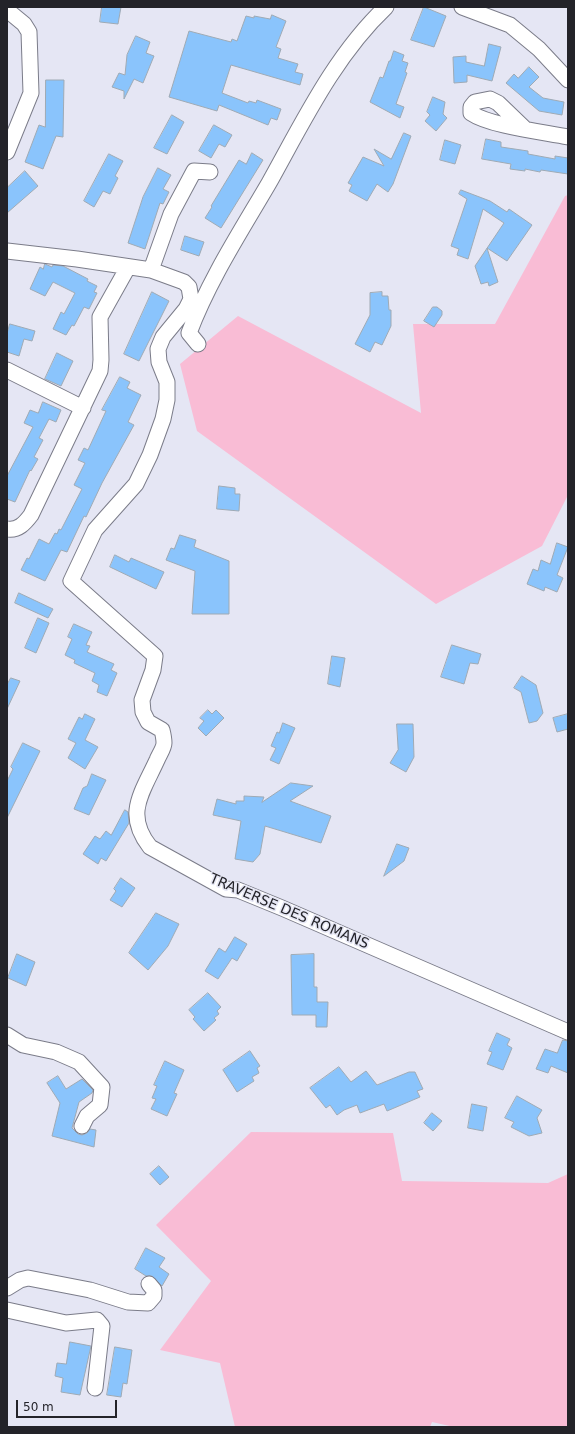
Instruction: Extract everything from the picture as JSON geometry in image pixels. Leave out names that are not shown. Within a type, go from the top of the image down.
[{"type":"street","points":[[198,344],[189,332],[221,266],[327,82],[364,28],[386,7]]},
{"type":"street","points":[[467,8],[510,25],[539,49],[568,80]]},
{"type":"street","points":[[7,10],[24,24],[29,32],[31,85],[31,93],[7,152]]},
{"type":"street","points":[[524,128],[568,137]]},
{"type":"street","points":[[152,270],[172,214],[194,171],[210,172]]},
{"type":"street","name":"TRAVERSE DES ROMANS","points":[[7,250],[152,270],[184,282],[189,287],[191,299],[186,309],[163,337],[158,349],[159,362],[167,382],[167,400],[163,419],[150,455],[136,484],[95,530],[71,581],[155,656],[154,670],[142,700],[143,712],[148,722],[162,730],[164,743],[138,798],[136,810],[137,826],[141,837],[150,848],[226,889],[238,890],[282,908],[568,1032]]},
{"type":"street","points":[[7,529],[11,530],[22,526],[31,515],[83,408],[100,371],[102,360],[100,317],[128,267]]},
{"type":"street","points":[[7,370],[83,408]]},
{"type":"street","points":[[7,1035],[23,1045],[56,1052],[79,1062],[102,1087],[100,1105],[87,1116],[82,1126]]},
{"type":"street","points":[[7,1288],[20,1280],[28,1278],[90,1290],[128,1302],[148,1303],[154,1296],[154,1290],[149,1284]]},
{"type":"street","points":[[7,1310],[66,1322],[97,1320],[102,1326],[95,1388]]},
{"type":"shaded area","points":[[568,195],[568,495],[542,546],[436,604],[197,431],[180,364],[238,316],[421,413],[413,324],[495,324],[565,196]]},
{"type":"shaded area","points":[[251,1132],[393,1133],[402,1181],[548,1183],[568,1174],[568,1427],[454,1427],[432,1422],[430,1427],[235,1427],[220,1363],[160,1350],[211,1281],[156,1225]]},
{"type":"building","points":[[102,7],[121,7],[118,24],[100,22]]},
{"type":"building","points":[[424,7],[446,16],[434,47],[411,40]]},
{"type":"building","points":[[272,15],[286,21],[276,47],[281,49],[278,58],[298,64],[295,72],[303,74],[300,85],[231,65],[222,93],[248,103],[249,101],[256,103],[257,100],[281,109],[277,120],[271,118],[268,125],[219,105],[217,111],[169,97],[189,31],[231,42],[232,39],[237,41],[246,16],[270,19]]},
{"type":"building","points":[[136,36],[150,42],[146,53],[154,56],[143,83],[134,79],[124,99],[124,91],[112,87],[119,73],[125,75],[127,55]]},
{"type":"building","points":[[489,44],[501,47],[492,81],[467,75],[467,82],[454,83],[453,57],[466,56],[466,62],[484,66]]},
{"type":"building","points":[[394,51],[404,55],[402,61],[408,63],[405,72],[407,73],[396,104],[404,107],[400,118],[370,102],[380,77],[383,78]]},
{"type":"building","points":[[529,67],[539,77],[529,87],[543,98],[564,102],[562,115],[539,111],[506,83],[514,74],[518,78]]},
{"type":"building","points":[[46,80],[64,80],[63,137],[56,136],[43,169],[25,162],[39,125],[45,127]]},
{"type":"building","points":[[433,97],[445,102],[443,114],[447,118],[436,131],[425,121],[430,115],[427,112]]},
{"type":"building","points":[[172,115],[184,122],[167,154],[154,148]]},
{"type":"building","points":[[214,125],[232,135],[225,147],[219,144],[211,158],[199,151]]},
{"type":"building","points":[[404,133],[411,136],[393,184],[388,192],[377,184],[367,201],[349,191],[352,185],[348,183],[363,157],[384,166],[374,149],[391,159]]},
{"type":"building","points":[[486,139],[501,142],[501,147],[528,151],[528,154],[555,159],[555,156],[568,158],[568,174],[541,170],[540,172],[525,169],[525,171],[510,169],[511,164],[482,159]]},
{"type":"building","points":[[445,140],[461,145],[455,164],[440,160]]},
{"type":"building","points":[[252,153],[263,160],[221,228],[205,218],[239,160],[246,164]]},
{"type":"building","points":[[109,154],[123,161],[115,176],[118,178],[110,194],[103,191],[94,207],[84,201]]},
{"type":"building","points":[[158,168],[171,175],[163,189],[169,192],[163,204],[160,203],[145,249],[128,243],[143,197]]},
{"type":"building","points":[[25,171],[38,186],[7,213],[7,188]]},
{"type":"building","points":[[461,190],[490,201],[507,212],[509,209],[532,225],[507,261],[487,248],[504,223],[483,209],[468,259],[457,255],[459,249],[451,246],[467,199],[459,194]]},
{"type":"building","points":[[185,236],[204,242],[199,256],[181,250]]},
{"type":"building","points":[[487,248],[498,282],[489,286],[488,282],[481,284],[475,266]]},
{"type":"building","points":[[45,264],[52,267],[53,265],[63,266],[88,279],[87,281],[97,286],[94,292],[97,293],[89,309],[84,307],[74,326],[72,325],[66,335],[53,329],[61,312],[64,314],[75,293],[53,282],[45,296],[30,289],[40,267],[43,269]]},
{"type":"building","points":[[152,292],[169,301],[139,361],[124,354]]},
{"type":"building","points":[[382,292],[382,296],[388,296],[389,310],[391,310],[391,326],[382,345],[375,342],[370,352],[355,344],[370,315],[370,293]]},
{"type":"building","points":[[433,307],[437,307],[442,311],[442,315],[434,327],[424,321]]},
{"type":"building","points":[[10,324],[35,331],[32,341],[24,339],[19,356],[7,352],[7,334]]},
{"type":"building","points":[[57,353],[73,361],[61,386],[45,379]]},
{"type":"building","points":[[120,377],[130,382],[127,388],[141,395],[128,422],[134,425],[102,483],[86,517],[84,516],[67,552],[61,550],[45,581],[21,570],[27,558],[29,559],[39,539],[49,544],[55,533],[57,534],[59,529],[61,530],[82,489],[74,485],[85,463],[78,460],[84,448],[88,450],[106,411],[102,410]]},
{"type":"building","points":[[43,402],[61,410],[56,422],[49,419],[39,438],[43,440],[34,457],[38,459],[31,471],[30,470],[15,502],[7,499],[7,476],[33,427],[24,423],[30,410],[38,413]]},
{"type":"building","points":[[219,486],[235,488],[235,494],[240,494],[239,511],[217,509]]},
{"type":"building","points":[[180,535],[196,540],[194,547],[229,561],[229,614],[192,614],[195,571],[166,560],[171,548],[174,549]]},
{"type":"building","points":[[557,543],[568,547],[557,575],[563,578],[557,592],[545,587],[544,591],[527,584],[533,569],[538,571],[541,560],[550,564]]},
{"type":"building","points":[[115,555],[129,562],[131,558],[164,572],[156,589],[110,567]]},
{"type":"building","points":[[19,593],[53,609],[48,618],[15,603]]},
{"type":"building","points":[[38,618],[49,623],[36,653],[25,648]]},
{"type":"building","points":[[74,624],[92,632],[86,645],[90,646],[87,652],[114,664],[111,670],[117,673],[107,696],[97,692],[99,685],[92,681],[95,673],[74,663],[75,660],[65,655],[72,639],[68,637]]},
{"type":"building","points":[[452,645],[481,654],[478,664],[470,663],[464,684],[441,677]]},
{"type":"building","points":[[332,656],[345,658],[340,687],[328,684]]},
{"type":"building","points":[[522,676],[536,685],[543,713],[537,721],[529,723],[521,692],[514,688]]},
{"type":"building","points":[[11,678],[20,681],[7,709],[7,685]]},
{"type":"building","points":[[208,710],[212,714],[216,710],[224,718],[206,736],[198,728],[204,721],[200,718]]},
{"type":"building","points":[[85,714],[95,719],[85,740],[98,747],[85,769],[68,758],[76,743],[68,739],[79,717],[82,719]]},
{"type":"building","points":[[568,714],[568,729],[557,732],[553,718]]},
{"type":"building","points":[[283,723],[295,728],[279,764],[270,760],[276,748],[271,746]]},
{"type":"building","points":[[397,724],[413,724],[414,757],[406,772],[390,763],[398,750]]},
{"type":"building","points":[[23,743],[40,751],[7,818],[7,781],[13,769],[11,767]]},
{"type":"building","points":[[92,774],[106,780],[89,815],[74,809],[83,788],[87,786]]},
{"type":"building","points":[[291,783],[313,786],[290,801],[331,816],[321,843],[265,826],[260,854],[253,862],[235,859],[241,821],[213,815],[217,799],[236,804],[236,801],[244,801],[244,796],[264,797],[262,802]]},
{"type":"building","points":[[125,810],[128,812],[129,823],[106,861],[101,858],[98,864],[83,854],[95,836],[100,839],[106,831],[111,835]]},
{"type":"building","points":[[397,844],[409,848],[404,861],[384,876]]},
{"type":"building","points":[[121,878],[135,888],[122,907],[110,900],[116,891],[114,889]]},
{"type":"building","points":[[156,913],[179,924],[168,946],[148,970],[129,953]]},
{"type":"building","points":[[235,937],[247,944],[237,961],[232,958],[218,979],[205,971],[219,948],[225,952]]},
{"type":"building","points":[[17,954],[35,962],[26,986],[8,978]]},
{"type":"building","points":[[314,954],[314,987],[317,987],[317,1002],[328,1002],[327,1027],[316,1027],[316,1015],[292,1015],[291,955]]},
{"type":"building","points":[[208,993],[221,1007],[217,1011],[219,1014],[214,1018],[216,1020],[204,1031],[193,1019],[195,1017],[189,1010]]},
{"type":"building","points":[[497,1033],[510,1039],[507,1045],[512,1048],[503,1070],[487,1064],[492,1052],[489,1051]]},
{"type":"building","points":[[563,1040],[568,1041],[568,1073],[551,1066],[548,1073],[536,1069],[545,1049],[557,1053]]},
{"type":"building","points":[[250,1051],[260,1066],[257,1068],[259,1073],[252,1077],[254,1081],[237,1092],[223,1070]]},
{"type":"building","points":[[165,1061],[184,1070],[174,1093],[177,1094],[167,1116],[151,1109],[156,1099],[152,1098],[157,1086],[154,1085]]},
{"type":"building","points":[[339,1067],[351,1082],[366,1071],[377,1085],[409,1072],[415,1072],[423,1089],[417,1091],[420,1097],[387,1111],[384,1104],[360,1113],[357,1105],[344,1110],[337,1115],[330,1105],[326,1108],[310,1088]]},
{"type":"building","points":[[58,1076],[66,1089],[82,1079],[93,1090],[92,1093],[79,1102],[72,1128],[78,1134],[82,1135],[87,1133],[90,1129],[96,1130],[94,1147],[52,1136],[60,1103],[47,1083]]},
{"type":"building","points":[[517,1096],[542,1110],[537,1118],[542,1133],[529,1136],[511,1127],[514,1122],[505,1118]]},
{"type":"building","points":[[472,1104],[487,1107],[483,1131],[468,1128]]},
{"type":"building","points":[[432,1113],[442,1121],[433,1131],[424,1123]]},
{"type":"building","points":[[159,1166],[169,1177],[160,1185],[150,1174]]},
{"type":"building","points":[[146,1248],[165,1258],[159,1267],[169,1274],[162,1286],[152,1276],[146,1276],[135,1269]]},
{"type":"building","points":[[70,1342],[91,1346],[80,1395],[61,1392],[63,1378],[55,1376],[57,1363],[66,1364]]},
{"type":"building","points":[[115,1347],[132,1350],[127,1384],[123,1383],[121,1397],[107,1395]]}]
